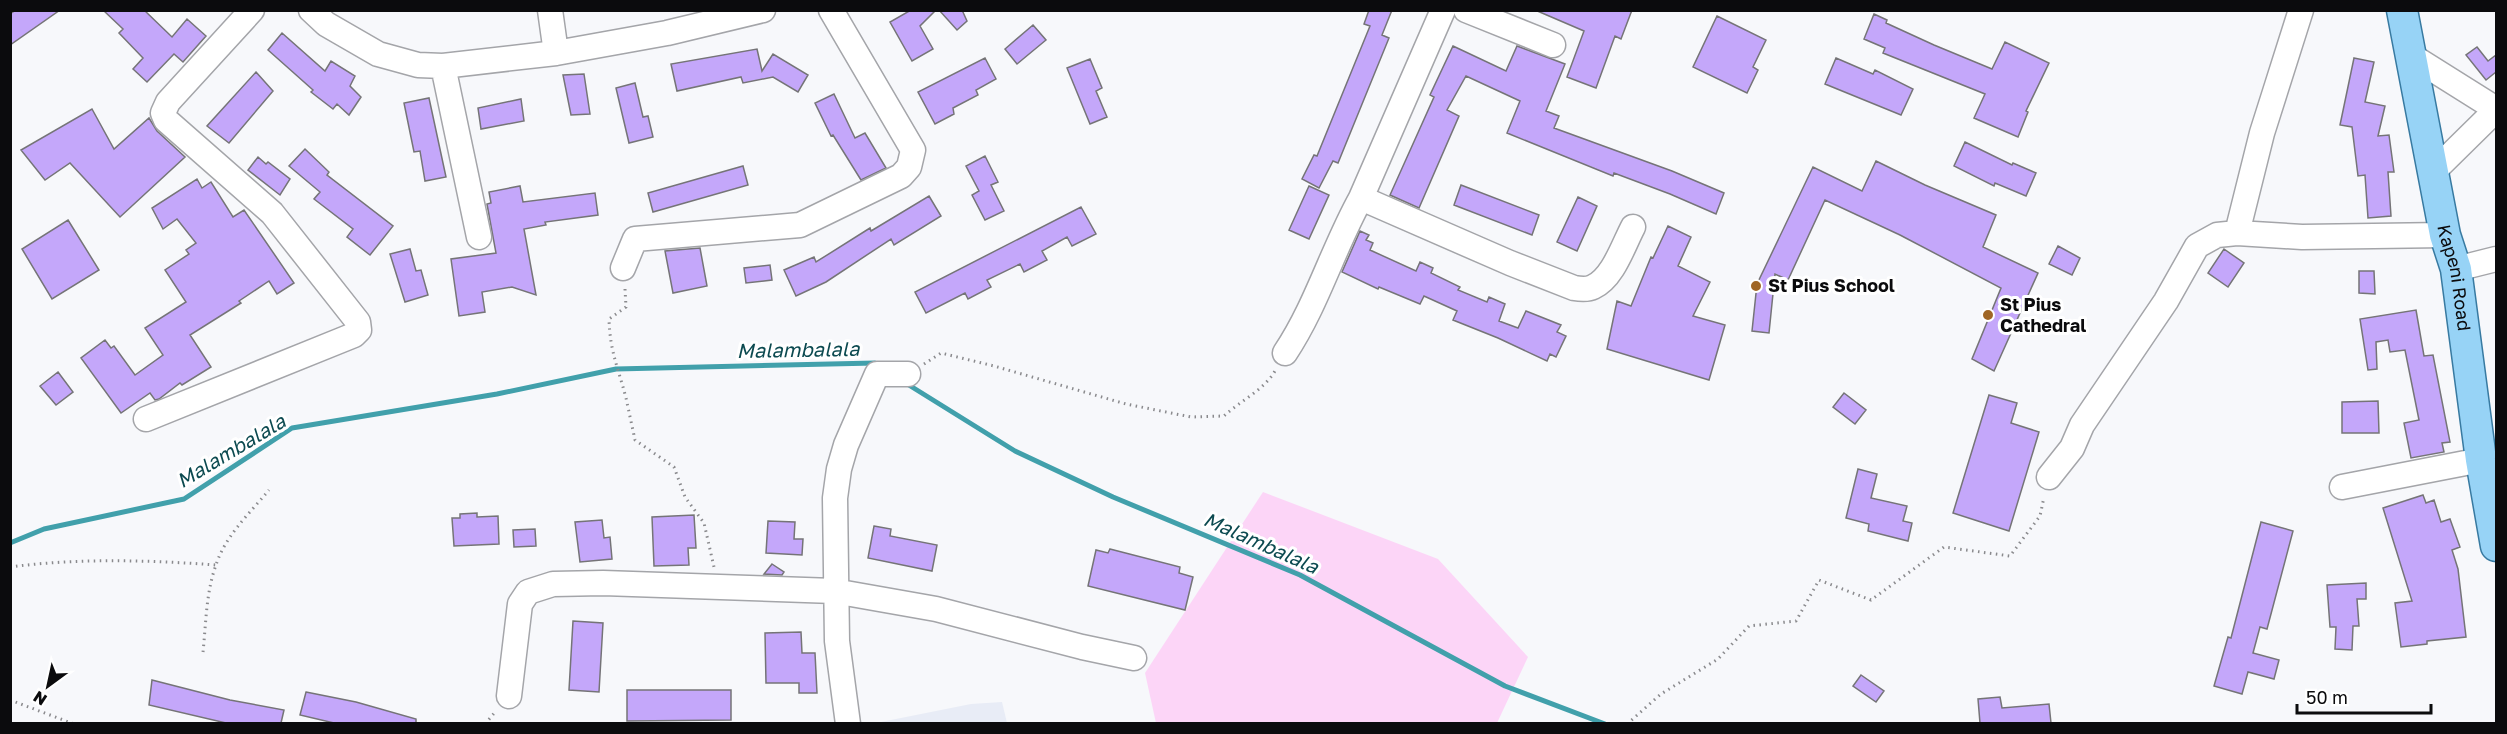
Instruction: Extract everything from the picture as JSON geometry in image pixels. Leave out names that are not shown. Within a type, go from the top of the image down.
[{"type":"main road","name":"Kapeni Road","points":[[2402,10],[2445,235],[2456,270],[2481,460],[2496,546]]},
{"type":"street","points":[[146,419],[354,335],[359,330],[358,322],[272,213],[166,120],[163,112],[168,102],[252,10]]},
{"type":"street","points":[[311,10],[326,24],[378,54],[418,65],[443,66],[556,53],[667,33],[763,10]]},
{"type":"street","points":[[550,10],[556,53]]},
{"type":"street","points":[[623,268],[635,239],[800,225],[901,176],[909,167],[913,150],[831,10]]},
{"type":"street","points":[[1285,353],[1296,337],[1333,259],[1344,227],[1361,198],[1443,10]]},
{"type":"street","points":[[1466,10],[1553,45]]},
{"type":"street","points":[[2237,233],[2262,133],[2301,10]]},
{"type":"street","points":[[2410,55],[2496,110],[2434,171]]},
{"type":"street","points":[[443,66],[479,237]]},
{"type":"street","points":[[1361,198],[1510,264],[1574,288],[1593,287],[1603,279],[1633,227]]},
{"type":"street","points":[[2049,477],[2072,448],[2082,425],[2166,301],[2197,246],[2217,235],[2237,233],[2302,237],[2445,235]]},
{"type":"street","points":[[2456,270],[2496,260]]},
{"type":"street","points":[[848,723],[837,641],[834,591],[835,498],[839,469],[846,445],[877,374],[908,374]]},
{"type":"street","points":[[2342,487],[2481,460]]},
{"type":"street","points":[[508,696],[520,604],[528,592],[553,584],[718,586],[834,591],[936,609],[1082,647],[1134,658]]},
{"type":"path","points":[[623,268],[626,307],[609,319],[610,341],[616,369],[626,396],[635,440],[674,467],[685,497],[704,523],[718,586]]},
{"type":"path","points":[[908,374],[941,353],[1126,404],[1191,417],[1224,416],[1272,377],[1285,353]]},
{"type":"path","points":[[1627,723],[1661,694],[1718,659],[1749,626],[1796,621],[1818,580],[1870,600],[1944,547],[2010,556],[2040,516],[2049,477]]},
{"type":"path","points":[[203,652],[207,608],[216,565],[231,536],[269,490]]},
{"type":"path","points":[[10,567],[42,563],[150,560],[216,565]]},
{"type":"path","points":[[10,700],[74,723]]},
{"type":"shaded area","points":[[1263,492],[1438,559],[1528,657],[1497,723],[1156,723],[1145,673]]},
{"type":"shaded area","points":[[1002,702],[1007,723],[876,723],[971,704]]},
{"type":"building","points":[[16,10],[60,10],[10,45],[10,14]]},
{"type":"building","points":[[103,10],[144,10],[172,37],[187,19],[206,36],[183,62],[174,54],[147,82],[133,69],[143,58],[119,33],[123,29]]},
{"type":"building","points":[[911,10],[936,10],[920,26],[933,49],[912,61],[890,22]]},
{"type":"building","points":[[939,10],[962,10],[967,21],[957,30]]},
{"type":"building","points":[[1369,10],[1392,10],[1382,35],[1389,38],[1338,163],[1333,161],[1319,188],[1302,179],[1314,155],[1317,156],[1370,26],[1364,24]]},
{"type":"building","points":[[1535,10],[1632,10],[1621,39],[1615,36],[1596,88],[1567,77],[1584,31]]},
{"type":"building","points":[[1874,14],[1887,20],[1886,23],[1992,69],[2005,42],[2049,63],[2026,111],[2028,112],[2018,137],[1974,118],[1985,94],[1883,53],[1885,48],[1864,39]]},
{"type":"building","points":[[1717,16],[1766,40],[1753,67],[1758,70],[1747,93],[1693,67]]},
{"type":"building","points":[[1033,25],[1046,40],[1017,64],[1005,49]]},
{"type":"building","points":[[282,33],[325,71],[331,61],[355,76],[350,86],[361,97],[349,115],[337,104],[333,109],[311,92],[313,90],[268,50]]},
{"type":"building","points":[[1453,46],[1506,71],[1517,46],[1565,64],[1546,111],[1559,116],[1554,128],[1672,171],[1724,193],[1716,214],[1670,194],[1614,173],[1613,176],[1507,133],[1520,101],[1466,76],[1447,110],[1459,116],[1419,208],[1390,195],[1434,97],[1430,95]]},
{"type":"building","points":[[2477,47],[2488,61],[2496,55],[2496,72],[2486,80],[2466,55]]},
{"type":"building","points":[[757,49],[762,71],[773,54],[808,75],[798,92],[773,77],[743,83],[741,77],[677,91],[671,64]]},
{"type":"building","points":[[985,58],[996,79],[976,90],[978,95],[953,108],[954,114],[935,124],[918,92]]},
{"type":"building","points":[[1836,58],[1873,74],[1875,70],[1913,89],[1901,115],[1825,84]]},
{"type":"building","points":[[2354,58],[2374,62],[2365,102],[2385,106],[2378,136],[2389,135],[2394,172],[2388,172],[2391,216],[2368,218],[2365,175],[2358,176],[2352,127],[2340,125]]},
{"type":"building","points":[[1090,59],[1102,88],[1096,91],[1107,117],[1090,124],[1067,68]]},
{"type":"building","points":[[256,72],[273,91],[229,143],[207,126]]},
{"type":"building","points":[[584,74],[590,114],[571,115],[563,75]]},
{"type":"building","points":[[635,83],[643,117],[648,116],[653,137],[629,143],[616,88]]},
{"type":"building","points":[[834,94],[855,138],[865,133],[886,168],[861,180],[833,135],[831,136],[815,103]]},
{"type":"building","points":[[429,98],[446,177],[425,181],[420,151],[414,152],[404,103]]},
{"type":"building","points":[[521,99],[524,121],[481,129],[478,108]]},
{"type":"building","points":[[92,109],[114,149],[149,118],[157,131],[185,157],[120,217],[70,163],[45,180],[21,150]]},
{"type":"building","points":[[1965,142],[2012,165],[2013,163],[2036,173],[2026,196],[1995,183],[1994,186],[1954,166]]},
{"type":"building","points":[[305,149],[329,172],[327,175],[393,226],[370,255],[347,237],[353,229],[314,199],[320,192],[289,166]]},
{"type":"building","points":[[985,156],[998,182],[991,185],[1004,211],[985,220],[972,195],[979,191],[966,166]]},
{"type":"building","points":[[258,157],[290,179],[280,195],[248,170]]},
{"type":"building","points":[[1876,161],[1996,215],[1983,247],[2038,273],[1994,371],[1972,359],[2001,288],[1900,235],[1825,200],[1788,280],[1775,274],[1769,333],[1752,331],[1757,284],[1813,167],[1862,191]]},
{"type":"building","points":[[743,166],[748,185],[653,212],[648,193]]},
{"type":"building","points":[[197,179],[202,188],[211,182],[233,217],[244,210],[294,283],[277,294],[269,281],[239,301],[241,303],[190,335],[211,367],[182,385],[180,383],[159,399],[155,400],[150,393],[121,413],[81,358],[105,340],[111,348],[114,346],[135,375],[163,355],[145,328],[186,302],[165,270],[189,254],[186,250],[196,243],[177,219],[163,229],[152,208]]},
{"type":"building","points":[[1461,185],[1539,215],[1532,235],[1454,205]]},
{"type":"building","points":[[520,186],[523,202],[595,193],[598,215],[545,222],[546,225],[524,229],[536,295],[512,287],[482,292],[485,312],[459,316],[451,259],[496,253],[487,204],[491,203],[489,192]]},
{"type":"building","points":[[1309,186],[1329,195],[1309,239],[1289,230]]},
{"type":"building","points":[[929,196],[941,216],[894,245],[891,239],[826,282],[796,296],[784,270],[814,257],[816,262],[870,228],[871,231]]},
{"type":"building","points":[[1578,197],[1597,206],[1577,251],[1557,242]]},
{"type":"building","points":[[1081,207],[1096,234],[1072,246],[1067,237],[1042,251],[1047,260],[1024,272],[1020,264],[987,280],[991,287],[968,299],[965,293],[926,313],[915,292]]},
{"type":"building","points":[[68,220],[99,270],[52,299],[22,249]]},
{"type":"building","points":[[1668,226],[1691,237],[1678,266],[1710,282],[1693,316],[1725,325],[1709,380],[1607,349],[1617,301],[1631,306],[1651,257],[1653,258]]},
{"type":"building","points":[[1360,231],[1369,235],[1366,240],[1373,243],[1370,250],[1416,271],[1420,262],[1433,268],[1431,273],[1460,287],[1458,290],[1487,302],[1489,297],[1505,304],[1499,321],[1518,328],[1526,311],[1561,325],[1557,332],[1566,336],[1556,357],[1550,354],[1547,361],[1453,320],[1457,311],[1424,296],[1420,304],[1379,287],[1378,289],[1342,272]]},
{"type":"building","points":[[2058,246],[2080,258],[2072,275],[2049,264]]},
{"type":"building","points":[[700,248],[707,286],[673,293],[665,251]]},
{"type":"building","points":[[410,249],[416,271],[421,270],[428,295],[405,302],[390,254]]},
{"type":"building","points":[[2224,249],[2244,263],[2228,287],[2208,273]]},
{"type":"building","points":[[770,265],[772,280],[746,283],[744,268]]},
{"type":"building","points":[[2359,271],[2374,271],[2375,294],[2359,293]]},
{"type":"building","points":[[2416,310],[2424,356],[2433,355],[2450,442],[2442,443],[2444,452],[2411,458],[2404,423],[2419,420],[2405,350],[2390,352],[2388,340],[2376,342],[2377,369],[2368,370],[2360,319]]},
{"type":"building","points":[[58,372],[73,392],[56,405],[40,386]]},
{"type":"building","points":[[1844,393],[1866,410],[1855,424],[1833,407]]},
{"type":"building","points":[[1989,395],[2017,403],[2011,423],[2039,432],[2009,531],[1953,513]]},
{"type":"building","points":[[2378,401],[2379,433],[2342,433],[2342,402]]},
{"type":"building","points":[[1858,469],[1877,474],[1871,498],[1907,506],[1903,521],[1912,523],[1908,541],[1868,531],[1869,524],[1846,518]]},
{"type":"building","points":[[2423,495],[2426,503],[2434,500],[2441,522],[2450,519],[2460,547],[2452,550],[2458,569],[2466,637],[2427,641],[2427,644],[2401,647],[2395,603],[2412,601],[2383,508]]},
{"type":"building","points":[[477,513],[477,517],[498,516],[499,544],[454,546],[452,518],[460,518],[460,514]]},
{"type":"building","points":[[694,515],[696,548],[688,548],[689,565],[654,566],[652,517]]},
{"type":"building","points":[[602,520],[604,538],[610,537],[612,559],[580,562],[575,522]]},
{"type":"building","points":[[768,521],[795,522],[794,539],[803,539],[802,555],[766,553]]},
{"type":"building","points":[[2261,522],[2293,531],[2267,629],[2260,627],[2253,653],[2279,660],[2274,679],[2248,672],[2242,694],[2214,686],[2228,637],[2231,638]]},
{"type":"building","points":[[874,526],[891,529],[890,536],[937,545],[932,571],[868,558]]},
{"type":"building","points":[[535,529],[536,546],[514,547],[513,530]]},
{"type":"building","points":[[1110,549],[1180,567],[1179,573],[1193,577],[1185,610],[1088,586],[1096,550],[1108,553]]},
{"type":"building","points":[[772,564],[784,572],[782,575],[764,574]]},
{"type":"building","points":[[2366,583],[2366,599],[2357,599],[2359,626],[2353,626],[2352,650],[2335,649],[2336,627],[2330,627],[2327,585]]},
{"type":"building","points":[[573,621],[603,623],[599,692],[569,690]]},
{"type":"building","points":[[801,632],[802,653],[815,653],[817,693],[799,693],[799,683],[766,683],[765,633]]},
{"type":"building","points":[[1861,675],[1884,691],[1876,702],[1853,686]]},
{"type":"building","points":[[152,680],[230,700],[284,710],[281,723],[226,723],[149,705]]},
{"type":"building","points":[[627,690],[731,690],[731,720],[627,721]]},
{"type":"building","points":[[306,692],[356,702],[416,719],[416,723],[334,723],[300,715]]},
{"type":"building","points":[[2000,697],[2002,708],[2049,704],[2051,723],[1980,723],[1978,699]]},
{"type":"waterway","name":"Malambalala","points":[[10,543],[44,529],[184,499],[292,428],[497,394],[616,369],[875,363],[879,366]]},
{"type":"waterway","name":"Malambalala","points":[[904,382],[1015,451],[1113,497],[1300,575],[1505,686],[1605,724]]},
{"type":"place","name":"St Pius School","points":[[1756,286]]},
{"type":"place","name":"St Pius Cathedral","points":[[1988,315]]}]
